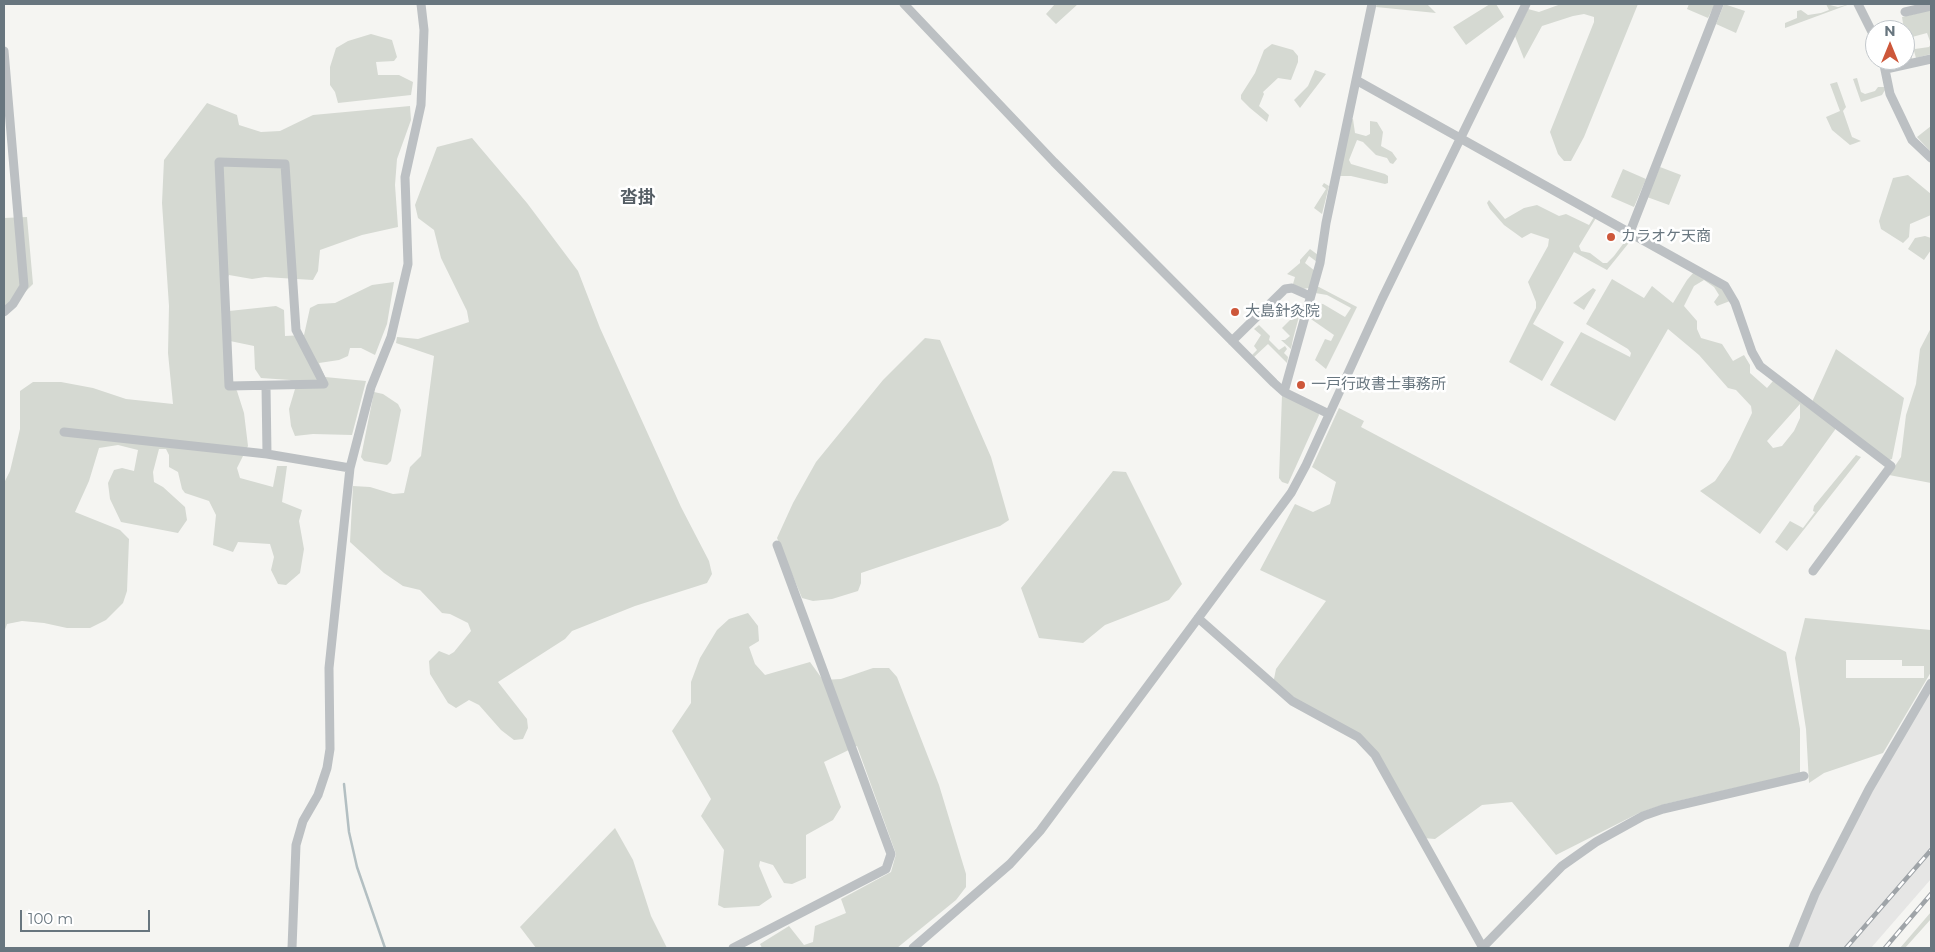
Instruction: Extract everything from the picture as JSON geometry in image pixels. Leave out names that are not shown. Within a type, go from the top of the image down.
[{"type":"street","points":[[292,948],[296,845],[303,821],[318,795],[327,768],[330,749],[329,668],[350,468],[371,387],[391,337],[408,264],[405,177],[422,105],[424,30],[420,4]]},
{"type":"street","points":[[904,4],[1054,162],[1284,392],[1329,414]]},
{"type":"street","points":[[1284,392],[1320,263],[1326,223],[1372,4]]},
{"type":"street","points":[[913,948],[1025,849],[1291,493],[1382,298],[1526,4]]},
{"type":"street","points":[[1630,232],[1719,4]]},
{"type":"street","points":[[1858,4],[1866,20]]},
{"type":"street","points":[[1905,12],[1931,6]]},
{"type":"street","points":[[4,52],[24,286],[13,304],[4,312]]},
{"type":"street","points":[[1915,61],[1931,59]]},
{"type":"street","points":[[1885,70],[1890,94],[1912,140],[1931,158]]},
{"type":"street","points":[[1356,80],[1725,286],[1735,302],[1752,352],[1760,366],[1891,466],[1813,571]]},
{"type":"street","points":[[219,162],[285,164],[296,330],[324,384],[266,386],[229,386],[219,162]]},
{"type":"street","points":[[1232,341],[1285,289],[1292,288],[1310,296]]},
{"type":"street","points":[[266,386],[267,454]]},
{"type":"street","points":[[64,432],[267,454],[350,468]]},
{"type":"street","points":[[733,948],[886,869],[891,854],[777,545]]},
{"type":"street","points":[[1198,618],[1292,701],[1358,738],[1375,755],[1482,948],[1562,866],[1596,842],[1627,825],[1663,809],[1804,776]]},
{"type":"street","points":[[1793,948],[1815,894],[1839,846],[1931,683]]},
{"type":"shaded area","points":[[1055,4],[1078,4],[1056,24],[1046,14]]},
{"type":"shaded area","points":[[1377,4],[1427,4],[1436,13],[1376,7]]},
{"type":"shaded area","points":[[1490,4],[1496,4],[1504,17],[1466,45],[1453,27]]},
{"type":"shaded area","points":[[1561,4],[1638,4],[1584,137],[1571,161],[1564,161],[1558,154],[1550,132],[1594,22],[1594,17],[1584,14],[1542,26],[1524,59],[1515,36],[1528,9],[1539,12]]},
{"type":"shaded area","points":[[1689,4],[1715,4],[1708,18],[1687,9]]},
{"type":"shaded area","points":[[1724,4],[1745,11],[1736,33],[1716,24]]},
{"type":"shaded area","points":[[1826,4],[1838,7],[1850,4],[1785,28],[1785,23],[1797,18],[1797,11],[1801,10],[1808,15],[1821,13],[1829,10]]},
{"type":"shaded area","points":[[1931,10],[1931,44],[1927,33],[1915,36],[1915,20],[1902,20],[1902,17]]},
{"type":"shaded area","points":[[371,34],[392,40],[397,57],[394,61],[376,62],[378,75],[399,75],[413,82],[411,95],[338,103],[335,92],[330,85],[330,67],[336,48],[348,41]]},
{"type":"shaded area","points":[[1272,44],[1293,50],[1298,56],[1298,62],[1291,80],[1278,78],[1263,92],[1264,94],[1259,106],[1269,115],[1267,122],[1241,99],[1241,95],[1255,73],[1264,50]]},
{"type":"shaded area","points":[[1931,44],[1931,54],[1916,58],[1915,49],[1929,47]]},
{"type":"shaded area","points":[[1315,70],[1326,74],[1300,108],[1294,100],[1308,86]]},
{"type":"shaded area","points":[[1857,78],[1861,92],[1865,94],[1875,91],[1878,87],[1884,87],[1885,90],[1882,95],[1861,102],[1853,79]]},
{"type":"shaded area","points":[[1837,82],[1846,107],[1843,111],[1852,137],[1861,141],[1850,145],[1832,130],[1826,117],[1840,111],[1830,84]]},
{"type":"shaded area","points":[[207,103],[237,115],[239,125],[261,132],[280,131],[313,115],[410,106],[411,120],[397,159],[395,185],[398,227],[362,235],[320,250],[318,271],[313,280],[265,277],[252,279],[229,275],[227,279],[229,311],[276,306],[284,310],[285,336],[304,335],[310,308],[318,304],[335,303],[372,285],[394,282],[387,324],[375,355],[361,348],[350,348],[348,356],[339,360],[319,363],[325,377],[366,381],[352,435],[313,434],[295,436],[291,426],[289,409],[295,389],[290,380],[261,378],[255,369],[254,346],[230,341],[226,373],[237,391],[244,413],[248,446],[237,468],[240,478],[273,487],[277,466],[287,466],[282,502],[302,510],[299,521],[304,549],[300,573],[286,585],[278,584],[271,570],[274,557],[270,544],[238,542],[233,552],[213,545],[216,515],[209,501],[185,493],[182,489],[178,472],[169,467],[169,455],[166,449],[159,449],[153,472],[154,482],[163,487],[185,507],[187,520],[178,533],[121,522],[110,499],[108,483],[114,470],[122,468],[134,471],[138,450],[118,445],[99,448],[89,481],[75,512],[120,530],[129,539],[127,591],[123,603],[106,620],[90,628],[67,628],[22,621],[7,624],[4,633],[4,483],[10,471],[20,429],[20,391],[33,382],[61,382],[93,388],[126,399],[173,404],[168,353],[169,306],[162,203],[164,160]]},
{"type":"shaded area","points":[[1353,119],[1355,133],[1366,136],[1370,134],[1370,121],[1377,122],[1383,132],[1381,146],[1392,152],[1397,159],[1393,164],[1390,163],[1387,158],[1376,155],[1363,142],[1357,140],[1349,160],[1351,164],[1385,174],[1388,176],[1388,183],[1385,184],[1351,176],[1339,176],[1350,120]]},
{"type":"shaded area","points":[[1931,126],[1931,152],[1917,137]]},
{"type":"shaded area","points":[[472,138],[527,203],[578,271],[600,328],[681,507],[709,561],[712,574],[707,583],[635,606],[572,631],[565,639],[498,682],[527,719],[528,728],[523,739],[514,740],[501,730],[479,705],[469,700],[456,708],[448,703],[430,674],[429,661],[439,651],[449,655],[454,652],[471,631],[468,623],[450,614],[442,613],[420,590],[403,586],[384,573],[350,542],[353,486],[370,487],[393,494],[404,493],[410,467],[421,456],[434,356],[396,343],[397,337],[418,339],[469,322],[467,311],[441,258],[434,230],[418,218],[415,205],[437,147]]},
{"type":"shaded area","points":[[1660,167],[1681,175],[1669,205],[1647,197]]},
{"type":"shaded area","points":[[1623,169],[1646,179],[1634,207],[1611,197]]},
{"type":"shaded area","points":[[1908,175],[1931,194],[1931,215],[1910,224],[1909,237],[1903,243],[1881,229],[1879,221],[1893,178]]},
{"type":"shaded area","points":[[1324,183],[1329,186],[1322,214],[1314,208],[1326,189],[1322,186]]},
{"type":"shaded area","points":[[1489,200],[1505,219],[1524,208],[1537,205],[1559,216],[1566,214],[1589,225],[1594,217],[1596,218],[1579,246],[1581,251],[1590,253],[1603,263],[1607,263],[1614,256],[1626,240],[1625,234],[1632,239],[1607,270],[1574,252],[1533,324],[1564,342],[1542,381],[1509,362],[1536,308],[1536,302],[1528,282],[1548,246],[1549,239],[1531,233],[1522,238],[1504,225],[1490,209],[1487,203]]},
{"type":"shaded area","points":[[27,217],[33,284],[4,313],[4,218]]},
{"type":"shaded area","points":[[1925,236],[1931,238],[1931,250],[1924,260],[1908,249],[1915,238]]},
{"type":"shaded area","points":[[1310,249],[1318,255],[1317,262],[1309,256],[1305,263],[1315,271],[1309,288],[1303,289],[1293,284],[1295,277],[1287,274],[1300,263],[1300,260]]},
{"type":"shaded area","points":[[1694,272],[1723,288],[1730,301],[1717,306],[1714,302],[1719,295],[1714,287],[1704,280],[1694,286],[1684,306],[1697,321],[1697,329],[1701,338],[1722,344],[1733,361],[1744,355],[1750,365],[1750,373],[1767,388],[1773,381],[1837,427],[1760,534],[1700,491],[1715,481],[1730,459],[1752,413],[1751,406],[1736,390],[1728,388],[1699,355],[1668,329],[1615,421],[1550,385],[1581,332],[1630,357],[1631,353],[1628,349],[1586,324],[1612,279],[1644,298],[1652,286],[1673,303]],"holes":[[[1800,404],[1800,418],[1794,431],[1782,446],[1773,448],[1767,441]]]},
{"type":"shaded area","points":[[1317,286],[1357,307],[1326,369],[1315,360],[1325,339],[1331,341],[1334,335],[1308,317],[1312,303],[1323,304],[1345,317],[1351,308],[1327,295],[1315,293]]},
{"type":"shaded area","points":[[1593,288],[1596,290],[1584,310],[1573,303]]},
{"type":"shaded area","points":[[1301,309],[1291,349],[1281,340],[1285,340],[1290,336],[1282,328]]},
{"type":"shaded area","points":[[1259,325],[1270,336],[1269,340],[1279,350],[1285,346],[1287,349],[1284,353],[1288,357],[1287,363],[1268,344],[1254,357],[1252,355],[1257,350],[1254,346],[1261,335],[1254,329]]},
{"type":"shaded area","points":[[1931,328],[1931,483],[1889,475],[1901,457],[1906,415],[1916,384],[1920,349]]},
{"type":"shaded area","points":[[925,338],[940,340],[991,457],[1009,520],[1000,526],[861,573],[861,583],[858,591],[832,599],[813,601],[802,598],[777,538],[793,503],[816,462],[883,380]]},
{"type":"shaded area","points":[[1836,349],[1904,398],[1892,459],[1889,460],[1812,402]]},
{"type":"shaded area","points":[[374,392],[383,394],[398,404],[401,410],[391,461],[387,465],[364,461],[361,457]]},
{"type":"shaded area","points":[[1282,395],[1317,408],[1319,415],[1288,484],[1282,482],[1279,478]]},
{"type":"shaded area","points":[[1339,408],[1364,421],[1361,427],[1786,652],[1800,729],[1800,773],[1665,804],[1639,813],[1556,855],[1512,802],[1482,805],[1435,839],[1423,838],[1385,770],[1358,738],[1273,684],[1276,669],[1326,601],[1260,570],[1295,504],[1313,512],[1330,504],[1336,482],[1312,467]]},
{"type":"shaded area","points":[[1856,455],[1861,457],[1787,551],[1775,542],[1790,521],[1803,528],[1815,512],[1813,511],[1814,506]]},
{"type":"shaded area","points":[[1113,471],[1126,472],[1182,584],[1169,600],[1105,625],[1083,643],[1039,638],[1021,588]]},
{"type":"shaded area","points":[[748,613],[758,626],[759,641],[749,647],[755,664],[765,675],[810,662],[823,680],[841,679],[873,668],[889,668],[897,677],[939,785],[966,874],[966,887],[956,900],[897,948],[762,948],[760,944],[789,926],[804,945],[813,942],[815,926],[846,913],[841,899],[891,872],[896,854],[857,746],[824,762],[841,807],[833,820],[806,835],[806,878],[792,884],[784,883],[773,865],[760,861],[759,866],[772,897],[759,906],[724,908],[718,905],[724,850],[701,816],[711,799],[672,731],[691,703],[691,682],[700,658],[717,630],[729,619]]},
{"type":"shaded area","points":[[1805,618],[1931,630],[1931,672],[1883,753],[1824,773],[1809,783],[1806,729],[1795,658]],"holes":[[[1846,660],[1902,660],[1902,666],[1924,666],[1924,678],[1846,678]]]},
{"type":"shaded area","points":[[1931,683],[1931,879],[1871,948],[1793,948],[1815,894]]},
{"type":"shaded area","points":[[615,828],[633,860],[651,916],[667,948],[536,948],[520,927]]},
{"type":"shaded area","points":[[1931,912],[1931,919],[1905,948],[1900,948]]},
{"type":"waterway","points":[[344,784],[349,832],[357,867],[385,948]]},
{"type":"railway","points":[[1846,948],[1931,850]]},
{"type":"railway","points":[[1885,948],[1931,894]]},
{"type":"place","name":"カラオケ天商","points":[[1611,237]]},
{"type":"place","name":"大島針灸院","points":[[1235,312]]},
{"type":"place","name":"一戸行政書士事務所","points":[[1301,385]]},
{"type":"district","name":"沓掛","points":[[638,198]]}]
